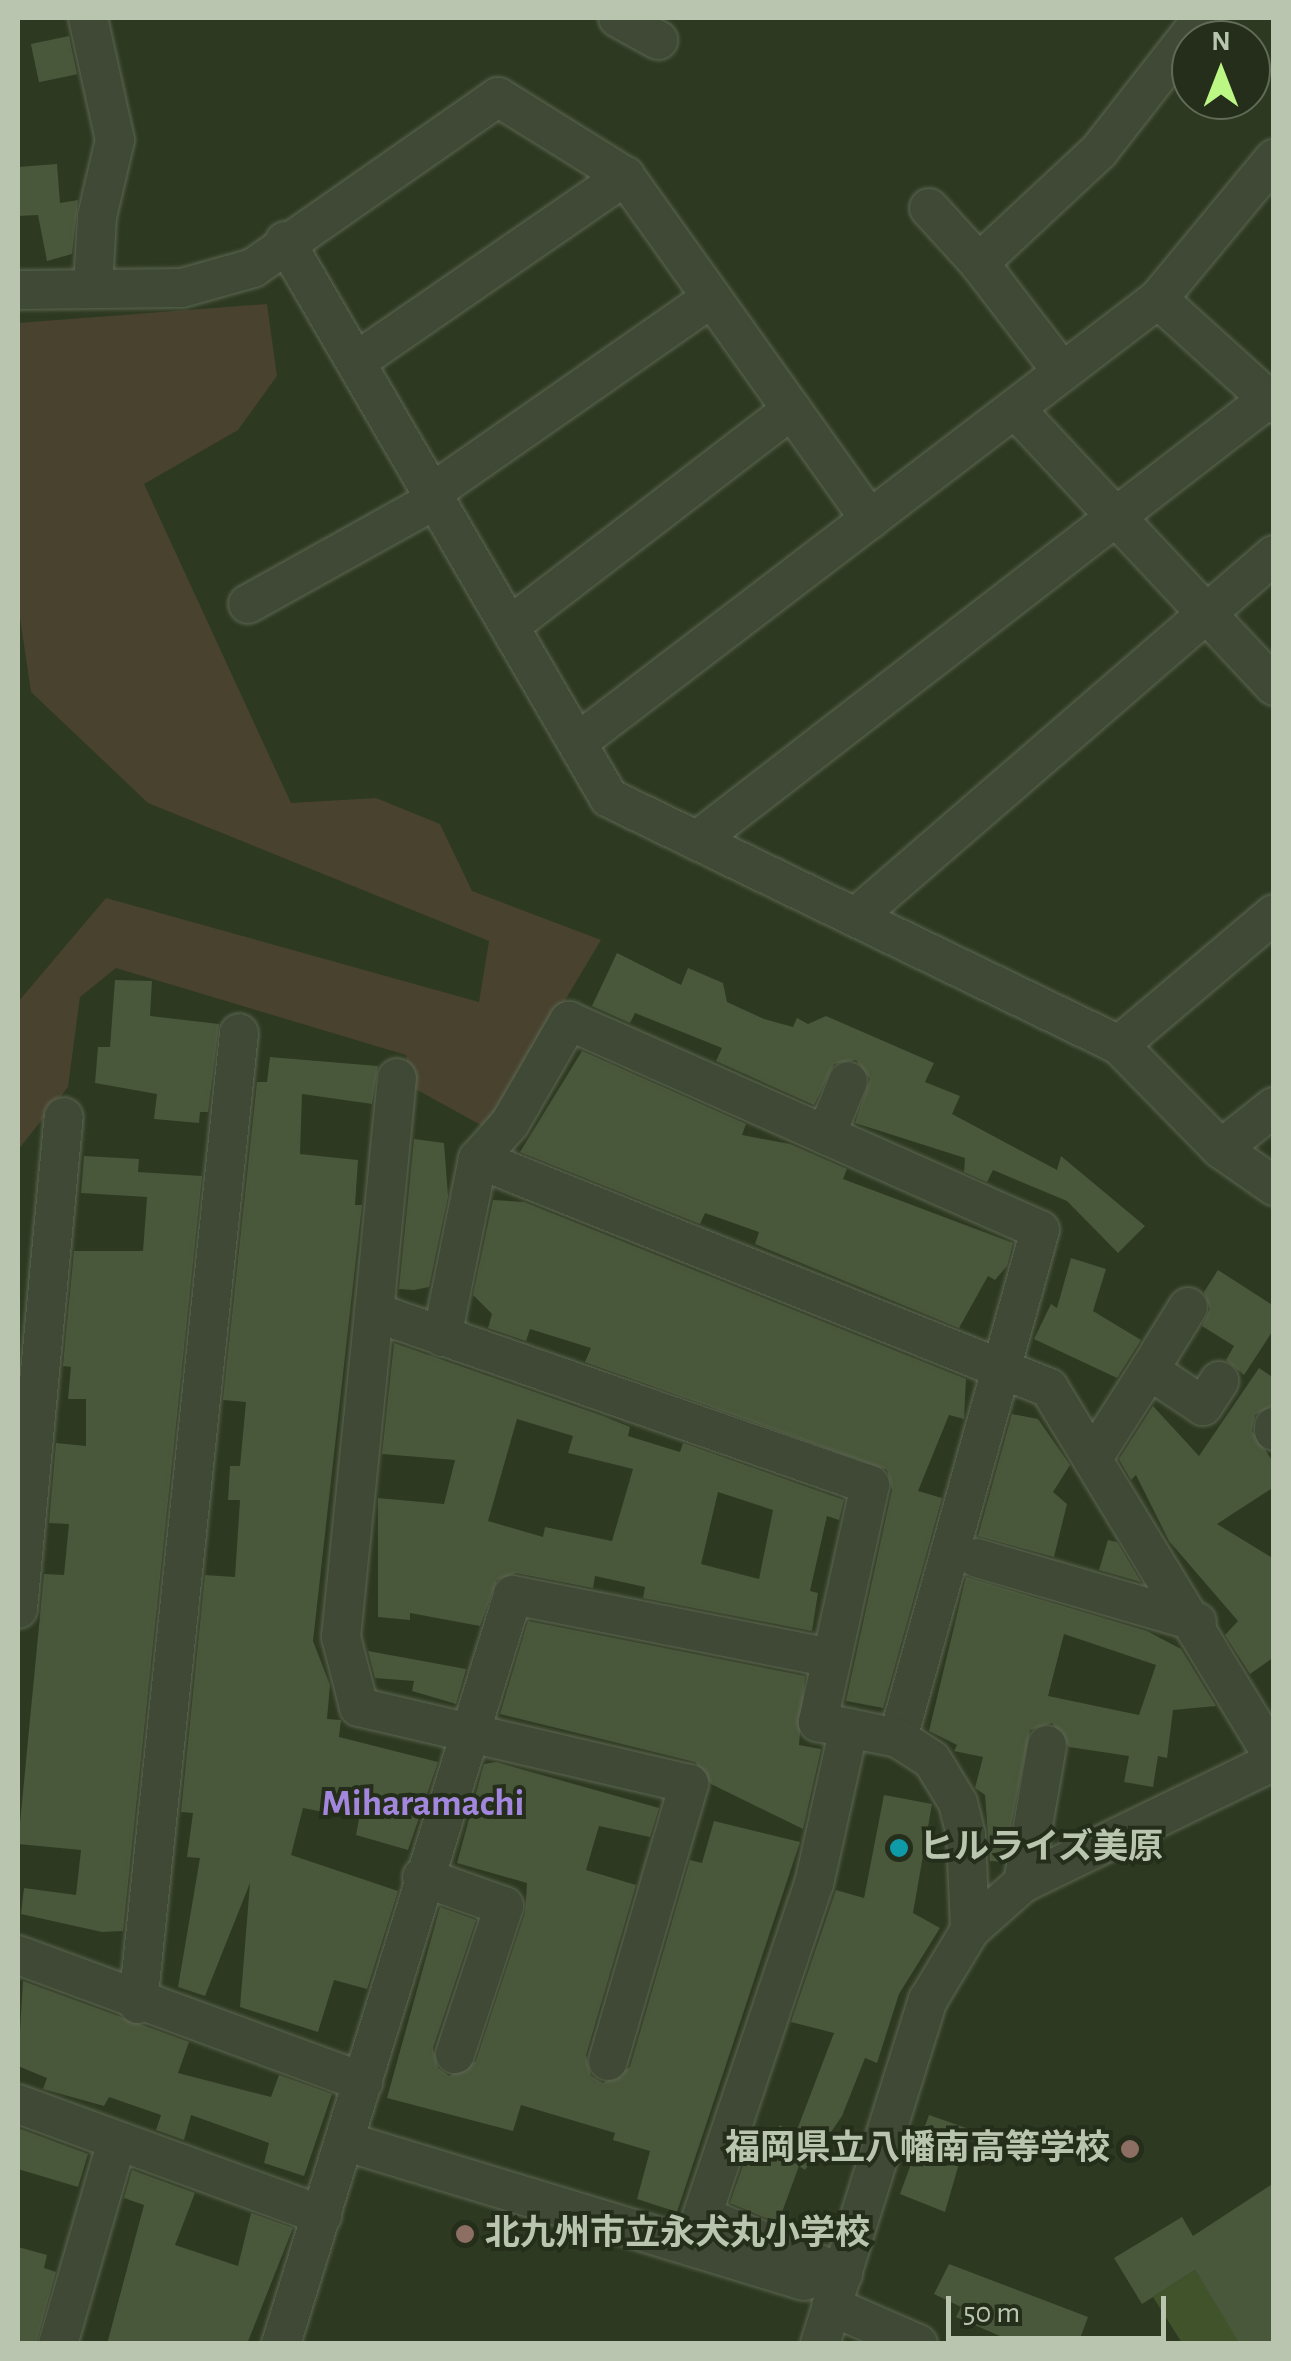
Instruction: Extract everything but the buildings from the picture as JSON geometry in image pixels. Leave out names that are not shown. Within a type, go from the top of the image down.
[{"type":"street","points":[[88,18],[115,140],[97,217],[93,287]]},
{"type":"street","points":[[618,18],[658,40]]},
{"type":"street","points":[[979,263],[1099,151],[1203,18]]},
{"type":"street","points":[[18,290],[182,288],[254,268],[286,241],[498,97],[626,176],[870,519]]},
{"type":"street","points":[[578,742],[1158,299],[1274,159]]},
{"type":"street","points":[[357,361],[626,176]]},
{"type":"street","points":[[929,208],[979,263],[1062,370]]},
{"type":"street","points":[[286,241],[609,798],[1119,1045],[1221,1149],[1274,1186]]},
{"type":"street","points":[[248,604],[435,495],[710,298]]},
{"type":"street","points":[[699,839],[1113,518],[1270,402],[1158,299]]},
{"type":"street","points":[[510,625],[792,410]]},
{"type":"street","points":[[1016,410],[1274,686]]},
{"type":"street","points":[[858,916],[1274,556]]},
{"type":"street","points":[[1119,1045],[1274,914]]},
{"type":"street","points":[[442,1337],[478,1160],[510,1124],[570,1022],[1040,1230],[1004,1370],[898,1738]]},
{"type":"street","points":[[138,2004],[239,1032]]},
{"type":"street","points":[[397,1078],[341,1637],[359,1707],[689,1784],[608,2061]]},
{"type":"street","points":[[826,1135],[848,1081]]},
{"type":"street","points":[[1221,1149],[1274,1107]]},
{"type":"street","points":[[18,1610],[64,1117]]},
{"type":"street","points":[[478,1160],[1049,1388],[1197,1622],[1274,1759],[1023,1883],[970,1930],[928,2000],[820,2344]]},
{"type":"street","points":[[1094,1458],[1188,1307]]},
{"type":"street","points":[[374,1312],[870,1485],[818,1722],[898,1738],[932,1760],[958,1802],[970,1930]]},
{"type":"street","points":[[1149,1370],[1202,1406],[1219,1381]]},
{"type":"street","points":[[978,1558],[1197,1622]]},
{"type":"street","points":[[281,2344],[347,2142],[422,1878],[513,1595],[832,1658]]},
{"type":"street","points":[[849,1728],[814,1884],[702,2216],[836,2290],[918,2344]]},
{"type":"street","points":[[1023,1883],[1047,1745]]},
{"type":"street","points":[[422,1878],[504,1906],[456,2054]]},
{"type":"street","points":[[18,1955],[138,2004],[364,2082]]},
{"type":"street","points":[[18,2104],[116,2145],[322,2215]]},
{"type":"street","points":[[347,2142],[836,2290]]},
{"type":"street","points":[[58,2344],[116,2145]]},
{"type":"shaded area","points":[[267,304],[277,376],[238,430],[144,484],[291,803],[376,798],[440,824],[472,891],[601,940],[488,1129],[410,1086],[406,1055],[116,968],[80,997],[68,1087],[18,1150],[18,1002],[106,898],[479,1002],[489,941],[148,803],[31,692],[18,605],[18,323]]},
{"type":"shaded area","points":[[1195,2270],[1241,2343],[1182,2343],[1153,2297]]},
{"type":"place","name":"ヒルライズ美原","points":[[899,1848]]},
{"type":"place","name":"福岡県立八幡南高等学校","points":[[1130,2149]]},
{"type":"place","name":"北九州市立永犬丸小学校","points":[[465,2234]]},
{"type":"district","name":"Miharamachi","points":[[423,1805]]}]
